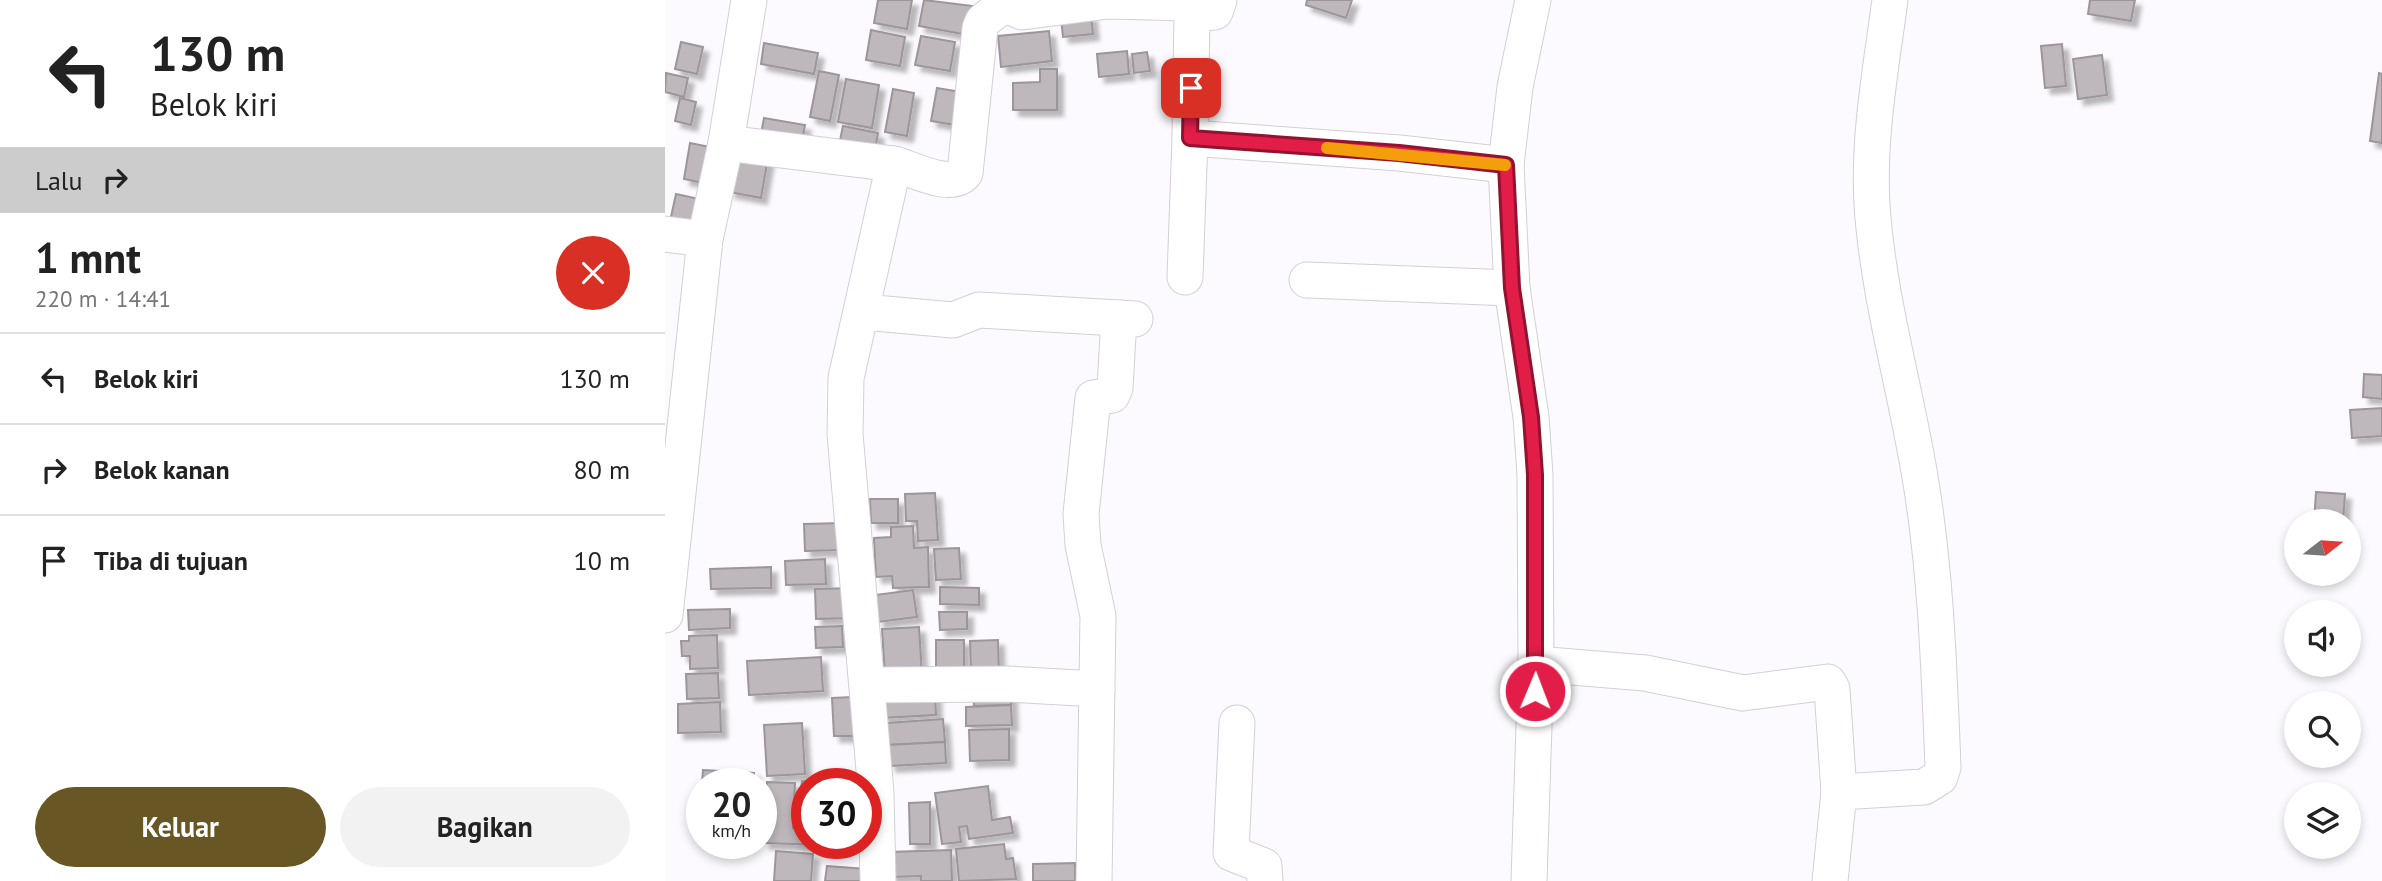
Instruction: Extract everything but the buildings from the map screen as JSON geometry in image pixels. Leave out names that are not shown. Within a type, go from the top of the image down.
[{"type":"street","points":[[665,615],[668,546],[705,239],[726,143],[749,0]]},
{"type":"street","points":[[1529,881],[1536,664],[1535,463],[1526,373],[1512,288],[1506,165],[1515,87],[1533,0]]},
{"type":"street","points":[[1839,792],[1924,787],[1940,776],[1943,767],[1937,606],[1930,543],[1909,418],[1887,313],[1872,205],[1871,145],[1890,0]]},
{"type":"street","points":[[726,143],[894,164],[949,181],[961,178],[965,173],[980,28],[983,21],[1008,2],[1022,12],[1108,1],[1189,3],[1205,7],[1190,138],[1185,277]]},
{"type":"street","points":[[1190,138],[1399,153],[1506,165]]},
{"type":"street","points":[[878,881],[876,793],[844,406],[846,378],[863,312],[894,164]]},
{"type":"street","points":[[665,234],[705,239]]},
{"type":"street","points":[[1307,280],[1512,288]]},
{"type":"street","points":[[863,312],[953,320],[979,310],[1127,318],[1112,396],[1093,398],[1080,514],[1097,616],[1094,881]]},
{"type":"street","points":[[1536,664],[1645,673],[1743,693],[1828,682],[1832,689],[1839,792],[1830,881]]},
{"type":"street","points":[[868,685],[1008,684],[1097,689]]},
{"type":"street","points":[[1237,723],[1231,853],[1264,866],[1265,881]]},
{"type":"slow traffic","points":[[1327,148],[1505,165]]},
{"type":"route","points":[[1191,88],[1190,138],[1399,153],[1506,165],[1506,210],[1512,288],[1526,373],[1535,475],[1535,691]]}]
